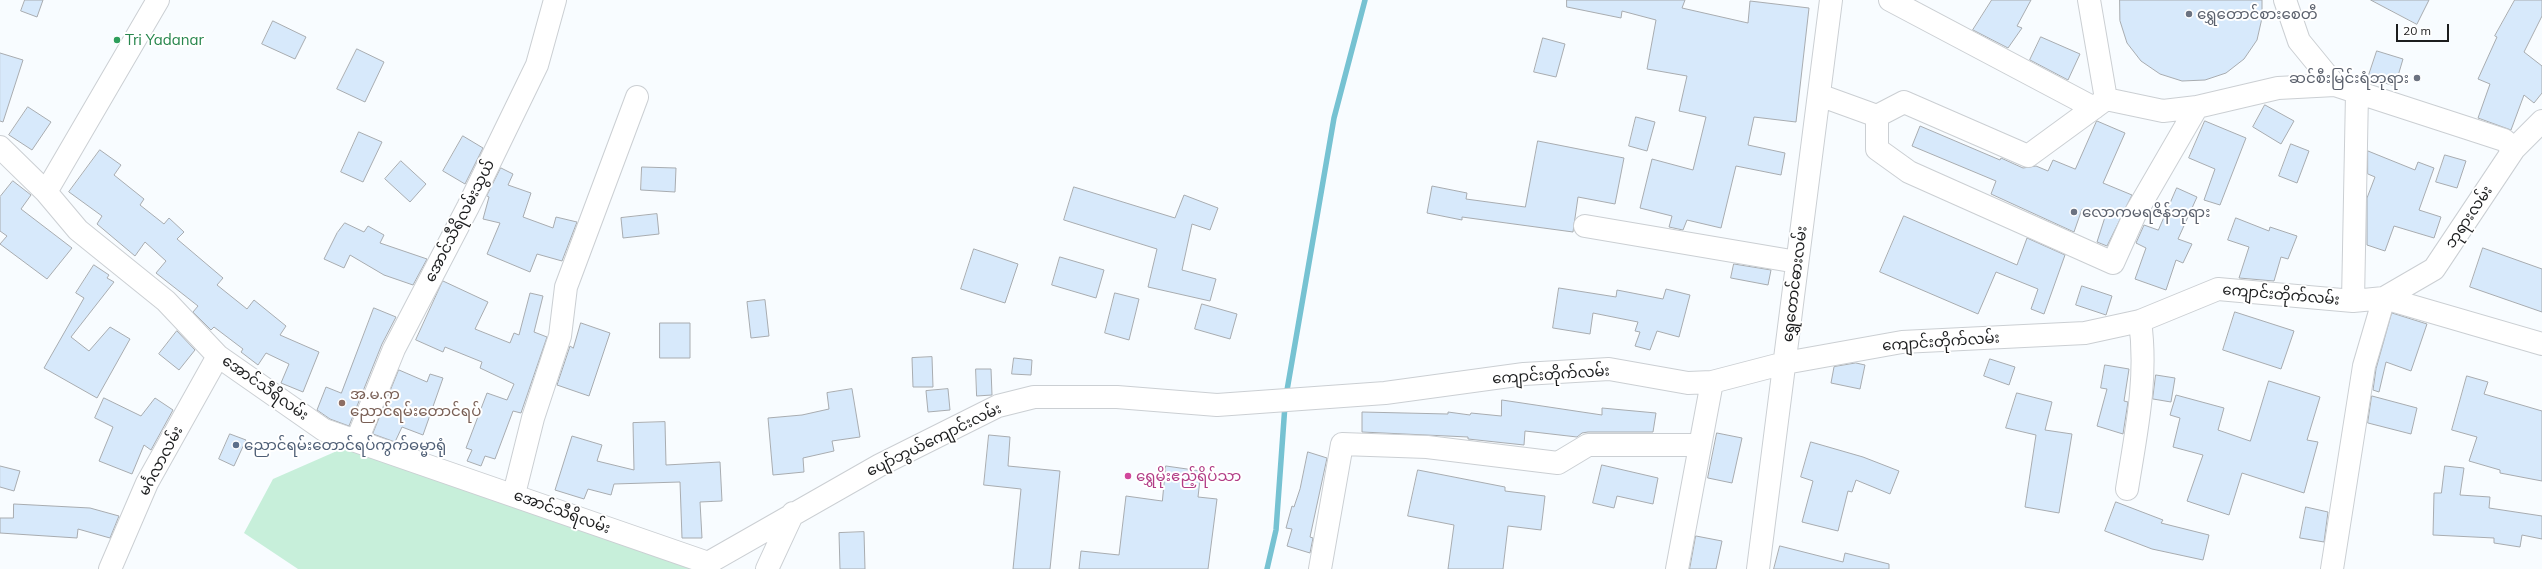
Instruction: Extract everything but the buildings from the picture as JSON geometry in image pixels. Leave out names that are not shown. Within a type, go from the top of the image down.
[{"type":"street","points":[[46,192],[158,0]]},
{"type":"street","name":"အောင်သီရိလမ်းသွယ်","points":[[357,440],[394,349],[468,207],[537,65],[555,0]]},
{"type":"street","name":"ရွှေတောင်ဓားလမ်း","points":[[1758,569],[1831,0]]},
{"type":"street","points":[[1890,0],[2100,103],[2163,111],[2197,107],[2278,88],[2335,85],[2504,140],[2514,149]]},
{"type":"street","points":[[2089,0],[2100,103]]},
{"type":"street","points":[[2285,0],[2298,41],[2335,85]]},
{"type":"street","points":[[2352,301],[2357,93]]},
{"type":"street","points":[[1819,95],[1877,116],[1904,102],[2028,156],[2100,103]]},
{"type":"street","points":[[514,494],[533,418],[560,336],[566,287],[637,97]]},
{"type":"street","points":[[1877,116],[1877,149],[1909,172],[2113,263],[2135,214],[2197,107]]},
{"type":"street","name":"ဘုရားလမ်း","points":[[2384,298],[2434,269],[2514,149],[2542,121]]},
{"type":"street","name":"အောင်သီရိလမ်း","points":[[0,147],[46,192],[78,230],[166,301],[218,356],[324,430],[514,494],[706,566]]},
{"type":"street","points":[[1585,226],[1797,262]]},
{"type":"street","name":"ကျောင်းတိုက်လမ်း","points":[[1285,401],[1385,393],[1524,374],[1610,369],[1688,384],[1712,382],[1785,364],[1902,342],[2085,333],[2140,321],[2218,289],[2352,301],[2384,298],[2542,344]]},
{"type":"street","points":[[2332,569],[2364,366],[2384,298]]},
{"type":"street","points":[[2127,489],[2142,396],[2143,346],[2140,321]]},
{"type":"street","name":"မင်္ဂလာလမ်း","points":[[110,569],[147,483],[218,356]]},
{"type":"street","points":[[1677,569],[1712,382]]},
{"type":"street","name":"ပျော်ဘွယ်ကျောင်းလမ်း","points":[[706,566],[793,513],[880,465],[998,406],[1034,397],[1104,397],[1217,405],[1285,401]]},
{"type":"street","points":[[1320,569],[1342,444],[1427,447],[1558,463],[1588,445],[1700,445]]},
{"type":"street","points":[[767,569],[793,513]]},
{"type":"green space","points":[[346,447],[693,569],[298,569],[244,533],[273,479]]},
{"type":"waterway","points":[[1286,396],[1334,118],[1365,0]]},
{"type":"waterway","points":[[1267,569],[1276,530],[1285,405]]},
{"type":"place","name":"ရွှေတောင်စားစေတီ","points":[[2189,14]]},
{"type":"place","name":"Tri Yadanar","points":[[117,40]]},
{"type":"place","name":"ဆင်စီးမြင်းရံဘုရား","points":[[2417,78]]},
{"type":"place","name":"လောကမရဇိန်ဘုရား","points":[[2074,212]]},
{"type":"place","name":"အ.မ.က ညောင်ရမ်းတောင်ရပ်","points":[[342,403]]},
{"type":"place","name":"ညောင်ရမ်းတောင်ရပ်ကွက်ဓမ္မာရုံ","points":[[236,445]]},
{"type":"place","name":"ရွှေမိုးဧည့်ရိပ်သာ","points":[[1128,476]]}]
